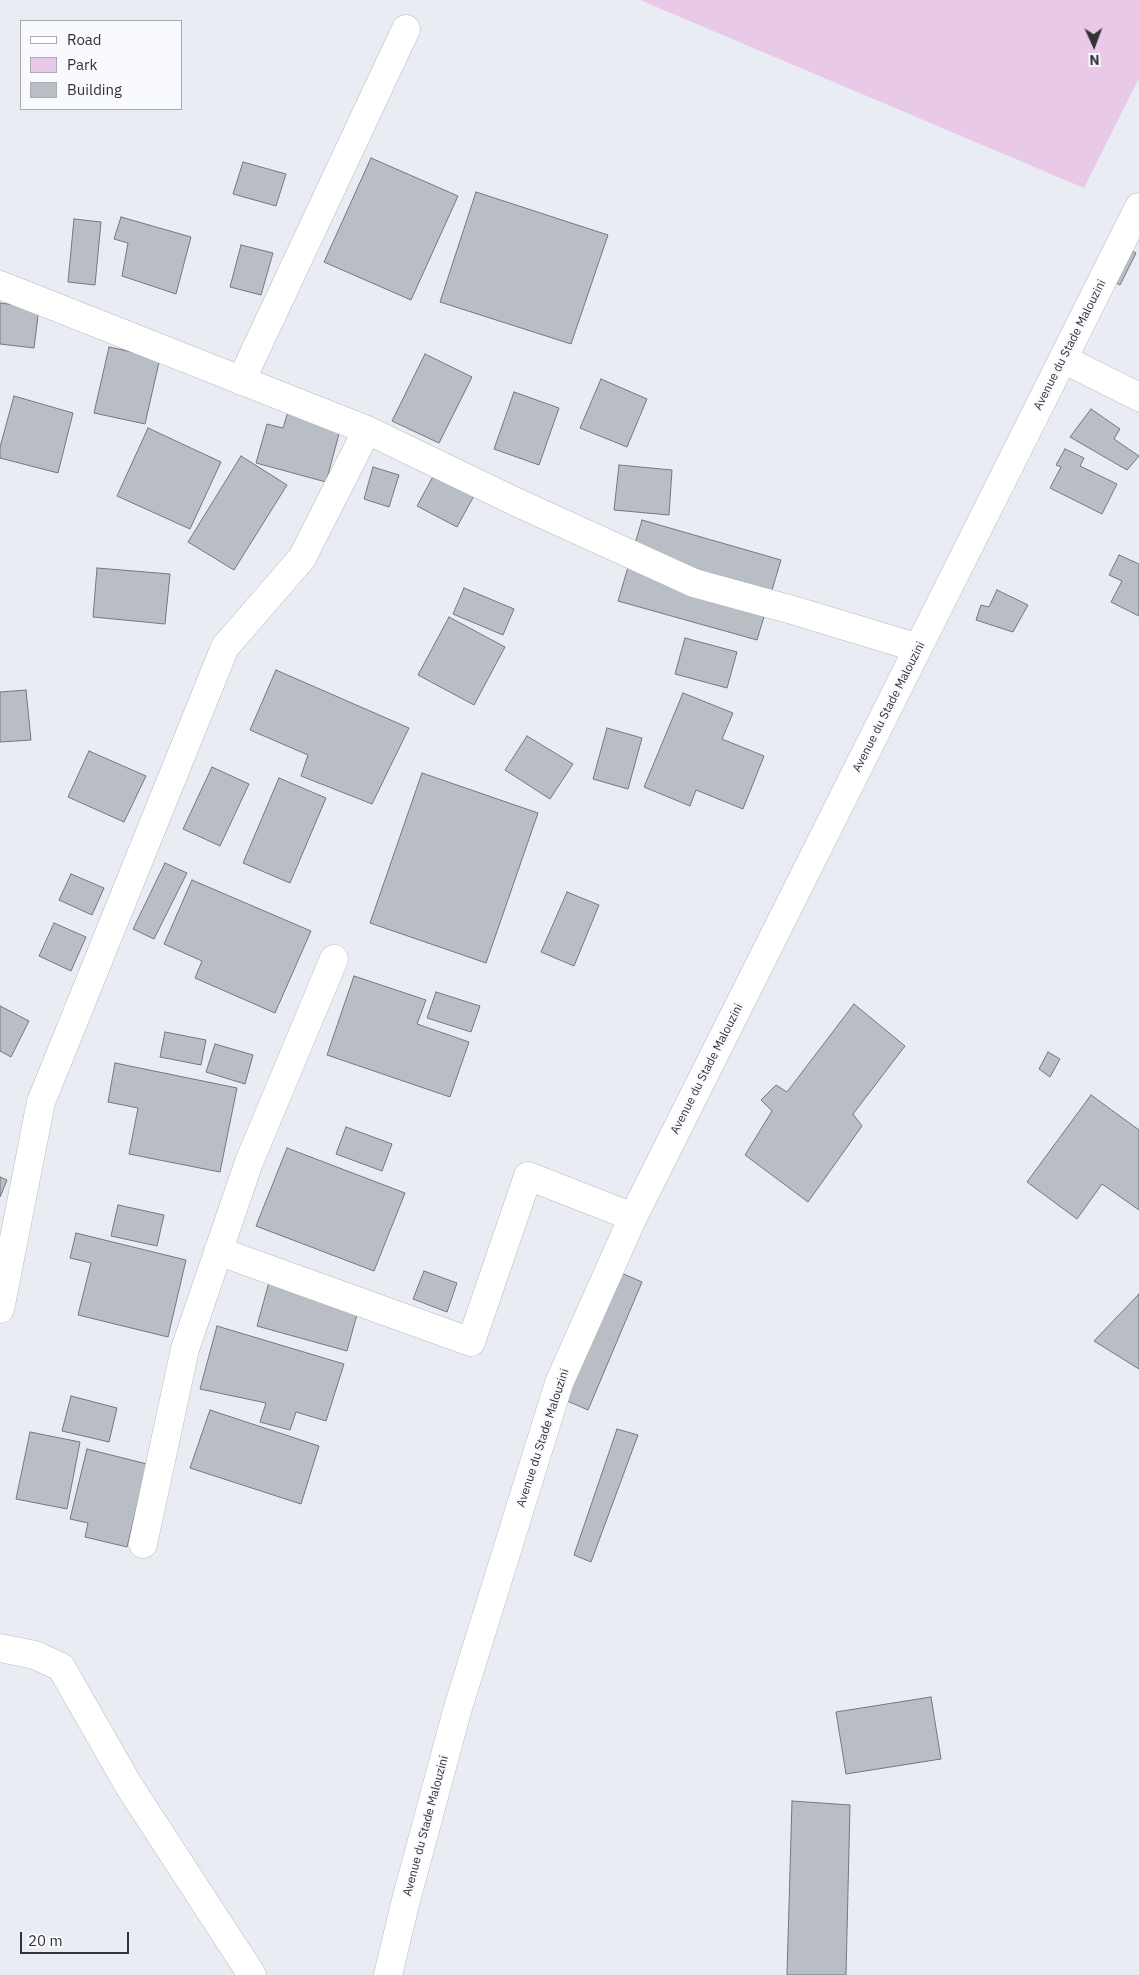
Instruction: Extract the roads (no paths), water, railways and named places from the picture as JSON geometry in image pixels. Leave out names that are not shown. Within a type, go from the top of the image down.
[{"type":"street","points":[[241,381],[406,29]]},
{"type":"street","name":"Avenue du Stade Malouzini","points":[[388,1975],[405,1904],[457,1711],[559,1383],[633,1217],[1139,207]]},
{"type":"street","points":[[0,285],[368,430],[516,502],[694,583],[796,611],[918,648]]},
{"type":"street","points":[[1063,359],[1139,397]]},
{"type":"street","points":[[0,1309],[41,1102],[225,647],[302,558],[368,430]]},
{"type":"street","points":[[143,1544],[185,1349],[249,1162],[334,959]]},
{"type":"street","points":[[218,1251],[472,1342],[528,1176],[633,1217]]},
{"type":"street","points":[[0,1648],[35,1655],[60,1667],[129,1786],[252,1975]]}]
